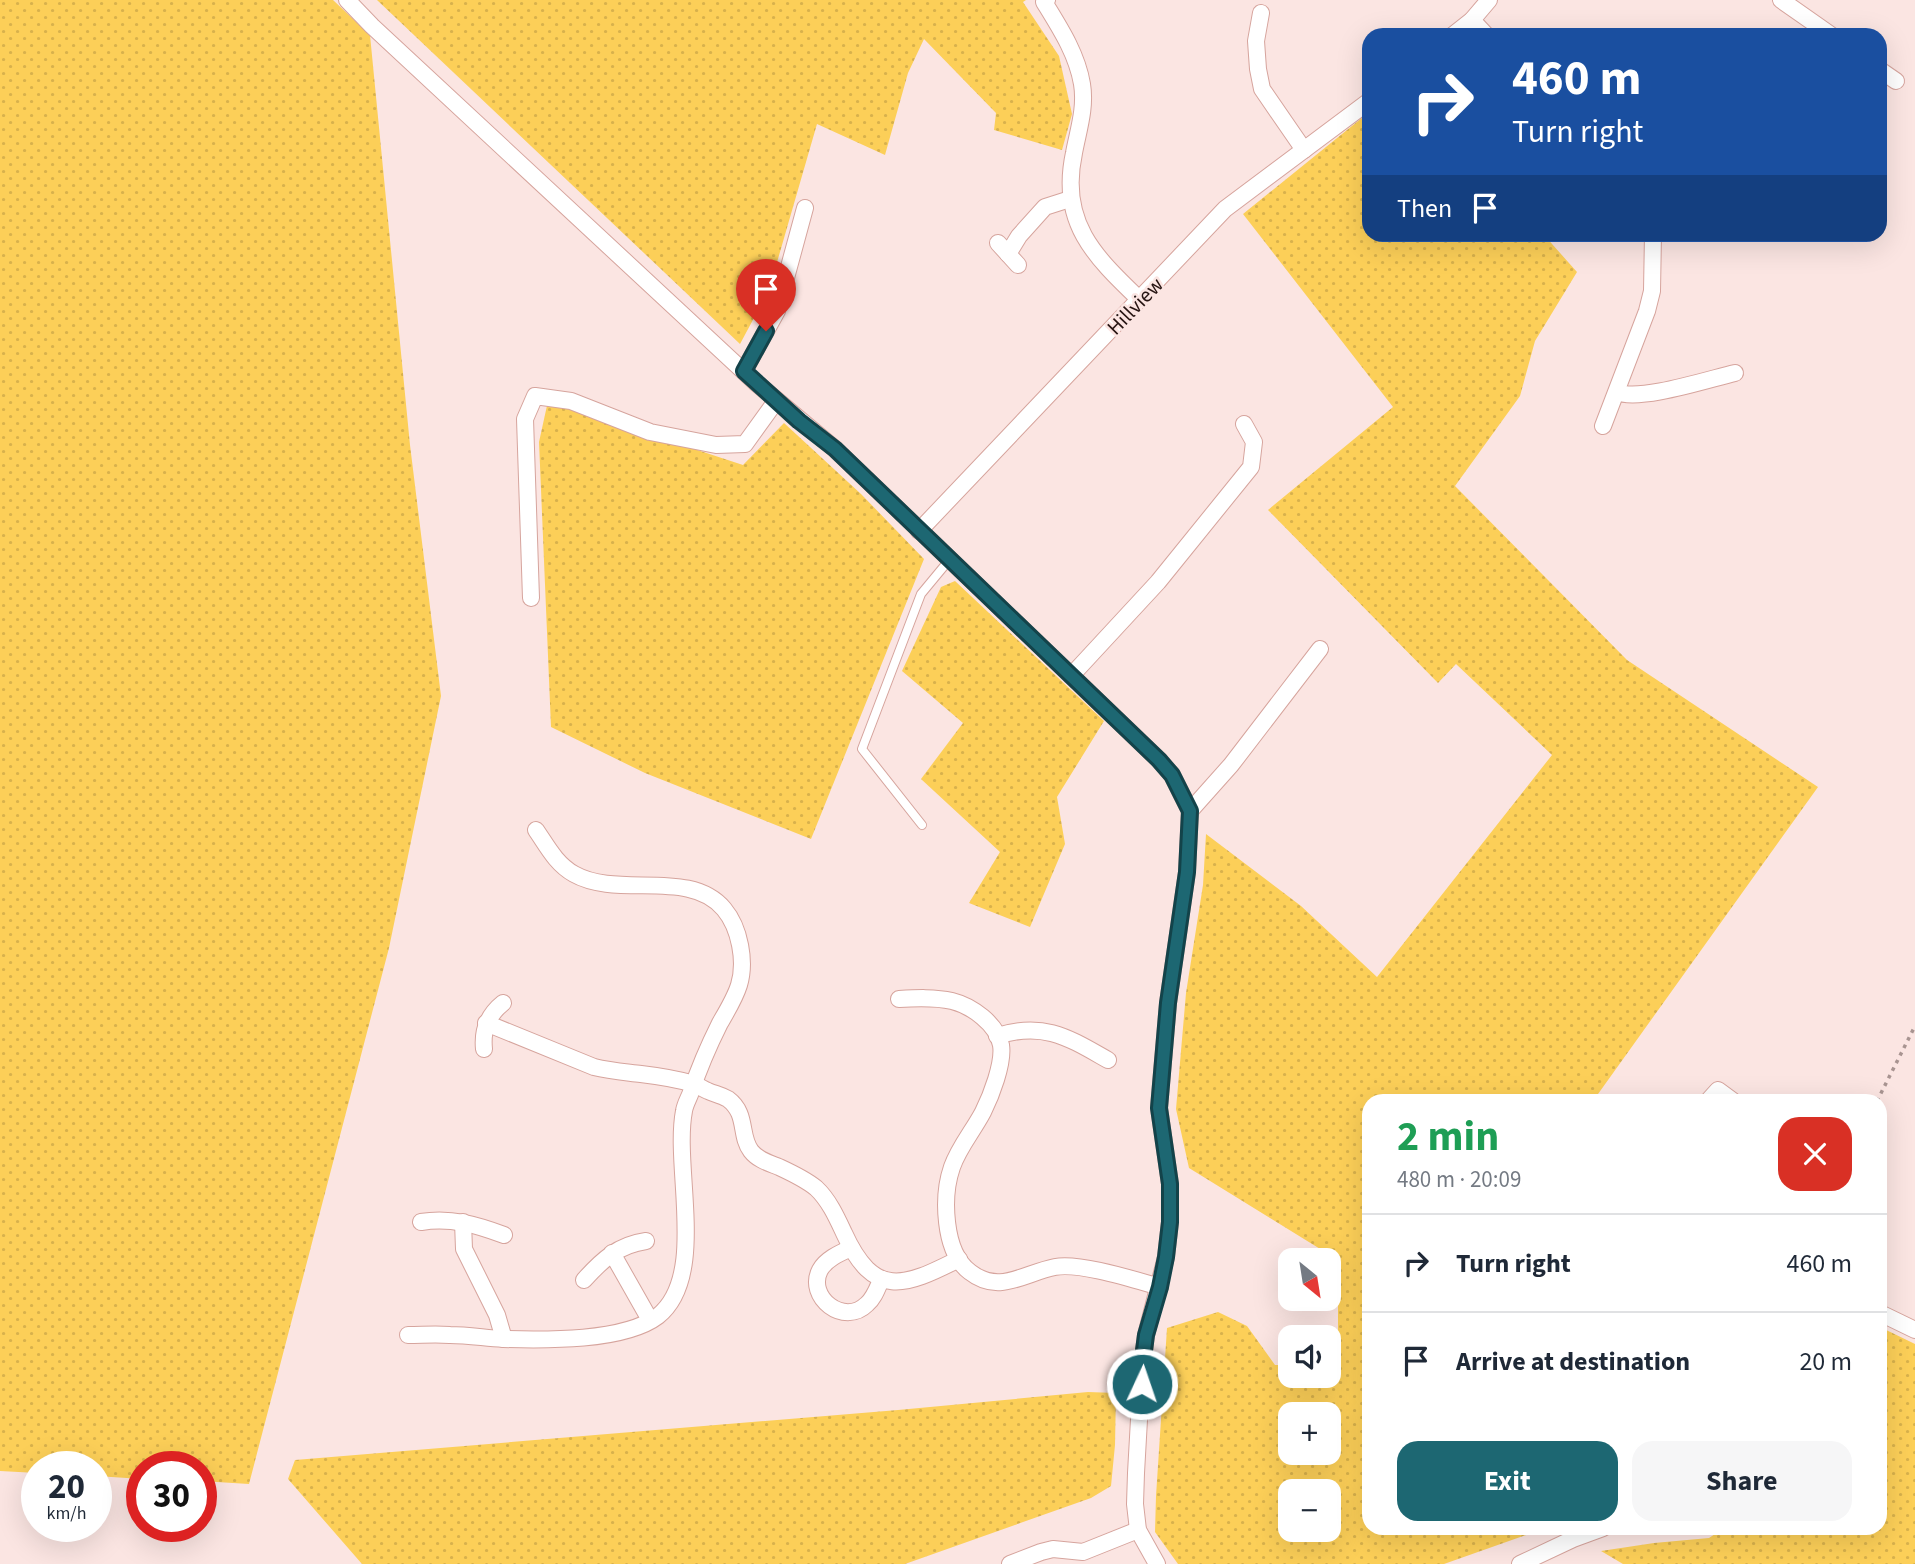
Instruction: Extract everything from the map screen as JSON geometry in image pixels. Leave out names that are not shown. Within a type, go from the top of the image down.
[{"type":"street","points":[[347,0],[776,401],[835,449],[1172,775],[1190,811],[1187,872],[1168,1003],[1159,1108],[1171,1206],[1166,1257],[1146,1335],[1142,1366],[1135,1504],[1138,1530],[1157,1564]]},
{"type":"street","points":[[1047,0],[1044,2],[1063,33],[1076,61],[1083,86],[1082,112],[1070,175],[1070,199],[1081,232],[1094,252],[1140,300]]},
{"type":"street","points":[[1781,0],[1821,28]]},
{"type":"street","points":[[1460,28],[1479,7]]},
{"type":"street","points":[[1479,7],[1484,28]]},
{"type":"street","points":[[1262,10],[1255,41],[1262,89],[1304,150]]},
{"type":"street","points":[[1887,74],[1896,81]]},
{"type":"street","name":"Hillview","points":[[919,531],[1225,209],[1362,106]]},
{"type":"street","points":[[1008,254],[1019,236],[1045,207],[1070,199]]},
{"type":"street","points":[[744,371],[778,311],[805,208]]},
{"type":"street","points":[[1603,426],[1647,311],[1652,291],[1653,242]]},
{"type":"street","points":[[1618,392],[1640,396],[1735,373]]},
{"type":"street","points":[[531,598],[525,419],[535,396],[571,401],[650,432],[716,445],[745,444],[776,401]]},
{"type":"street","points":[[1071,676],[1158,582],[1251,467],[1254,442],[1244,424]]},
{"type":"street","points":[[1190,811],[1231,765],[1320,649]]},
{"type":"street","points":[[408,1335],[504,1339],[596,1336],[623,1331],[659,1315],[678,1287],[686,1241],[681,1131],[693,1084],[739,984],[740,946],[736,929],[725,910],[713,898],[691,890],[610,885],[574,874],[551,853],[536,830]]},
{"type":"street","points":[[899,999],[940,999],[960,1004],[978,1013],[996,1032],[1001,1046],[996,1080],[984,1111],[959,1151],[947,1182],[945,1207],[950,1238],[967,1271],[984,1281],[1001,1284],[1059,1266],[1076,1267],[1160,1287]]},
{"type":"street","points":[[484,1049],[482,1036],[486,1023],[494,1010],[503,1003]]},
{"type":"street","points":[[486,1023],[594,1067],[693,1084],[730,1101],[743,1120],[751,1151],[760,1159],[794,1174],[818,1190],[867,1271],[881,1280],[889,1282],[928,1275],[959,1259]]},
{"type":"street","points":[[997,1036],[1023,1030],[1047,1031],[1075,1041],[1108,1060]]},
{"type":"street","points":[[421,1222],[437,1219],[463,1222],[505,1235]]},
{"type":"street","points":[[463,1222],[464,1249],[497,1315],[504,1339]]},
{"type":"street","points":[[584,1280],[612,1253],[631,1243],[646,1241]]},
{"type":"street","points":[[851,1248],[834,1256],[820,1269],[820,1294],[830,1307],[848,1313],[857,1311],[873,1298],[881,1280]]},
{"type":"street","points":[[612,1253],[650,1320]]},
{"type":"street","points":[[1887,1316],[1915,1330]]},
{"type":"street","points":[[1010,1564],[1053,1549],[1083,1552],[1138,1530]]},
{"type":"street","points":[[1520,1564],[1584,1535]]},
{"type":"lane","points":[[922,825],[862,749],[921,594],[950,559]]},
{"type":"path","points":[[1881,1094],[1915,1026]]},
{"type":"shaded area","points":[[0,0],[333,0],[370,35],[410,445],[441,696],[389,948],[249,1484],[217,1482],[217,1451],[126,1451],[126,1478],[112,1477],[112,1451],[21,1451],[21,1472],[0,1471]]},
{"type":"shaded area","points":[[377,0],[1026,0],[1023,2],[1059,56],[1072,114],[1062,150],[994,130],[996,113],[924,39],[908,73],[885,155],[817,124],[769,290],[740,344]]},
{"type":"shaded area","points":[[1362,118],[1362,242],[1550,242],[1577,272],[1535,341],[1520,396],[1455,486],[1627,660],[1818,787],[1598,1094],[1362,1094],[1362,1535],[1526,1535],[1444,1564],[1178,1564],[1155,1532],[1167,1328],[1218,1312],[1247,1326],[1275,1365],[1278,1365],[1278,1388],[1341,1388],[1341,1325],[1338,1325],[1338,1311],[1341,1311],[1341,1248],[1319,1248],[1189,1168],[1176,1109],[1186,993],[1203,885],[1206,834],[1301,906],[1377,977],[1552,755],[1456,664],[1438,683],[1268,510],[1393,407],[1243,214]]},
{"type":"shaded area","points":[[548,401],[743,465],[784,423],[861,494],[924,559],[811,839],[645,773],[551,727],[539,442]]},
{"type":"shaded area","points":[[955,581],[1104,721],[1057,797],[1065,844],[1030,927],[969,903],[1000,852],[921,779],[963,723],[902,671],[941,587]]},
{"type":"shaded area","points":[[1887,1330],[1915,1344],[1915,1564],[1623,1564],[1601,1551],[1709,1538],[1714,1535],[1887,1535]]},
{"type":"shaded area","points":[[1088,1392],[1116,1393],[1111,1486],[1091,1498],[905,1564],[362,1564],[288,1479],[295,1460]]},
{"type":"route","points":[[766,331],[744,371],[799,421],[835,449],[1159,760],[1172,775],[1190,811],[1187,872],[1168,1003],[1159,1108],[1170,1184],[1170,1222],[1160,1287],[1146,1335],[1142,1384]]}]
